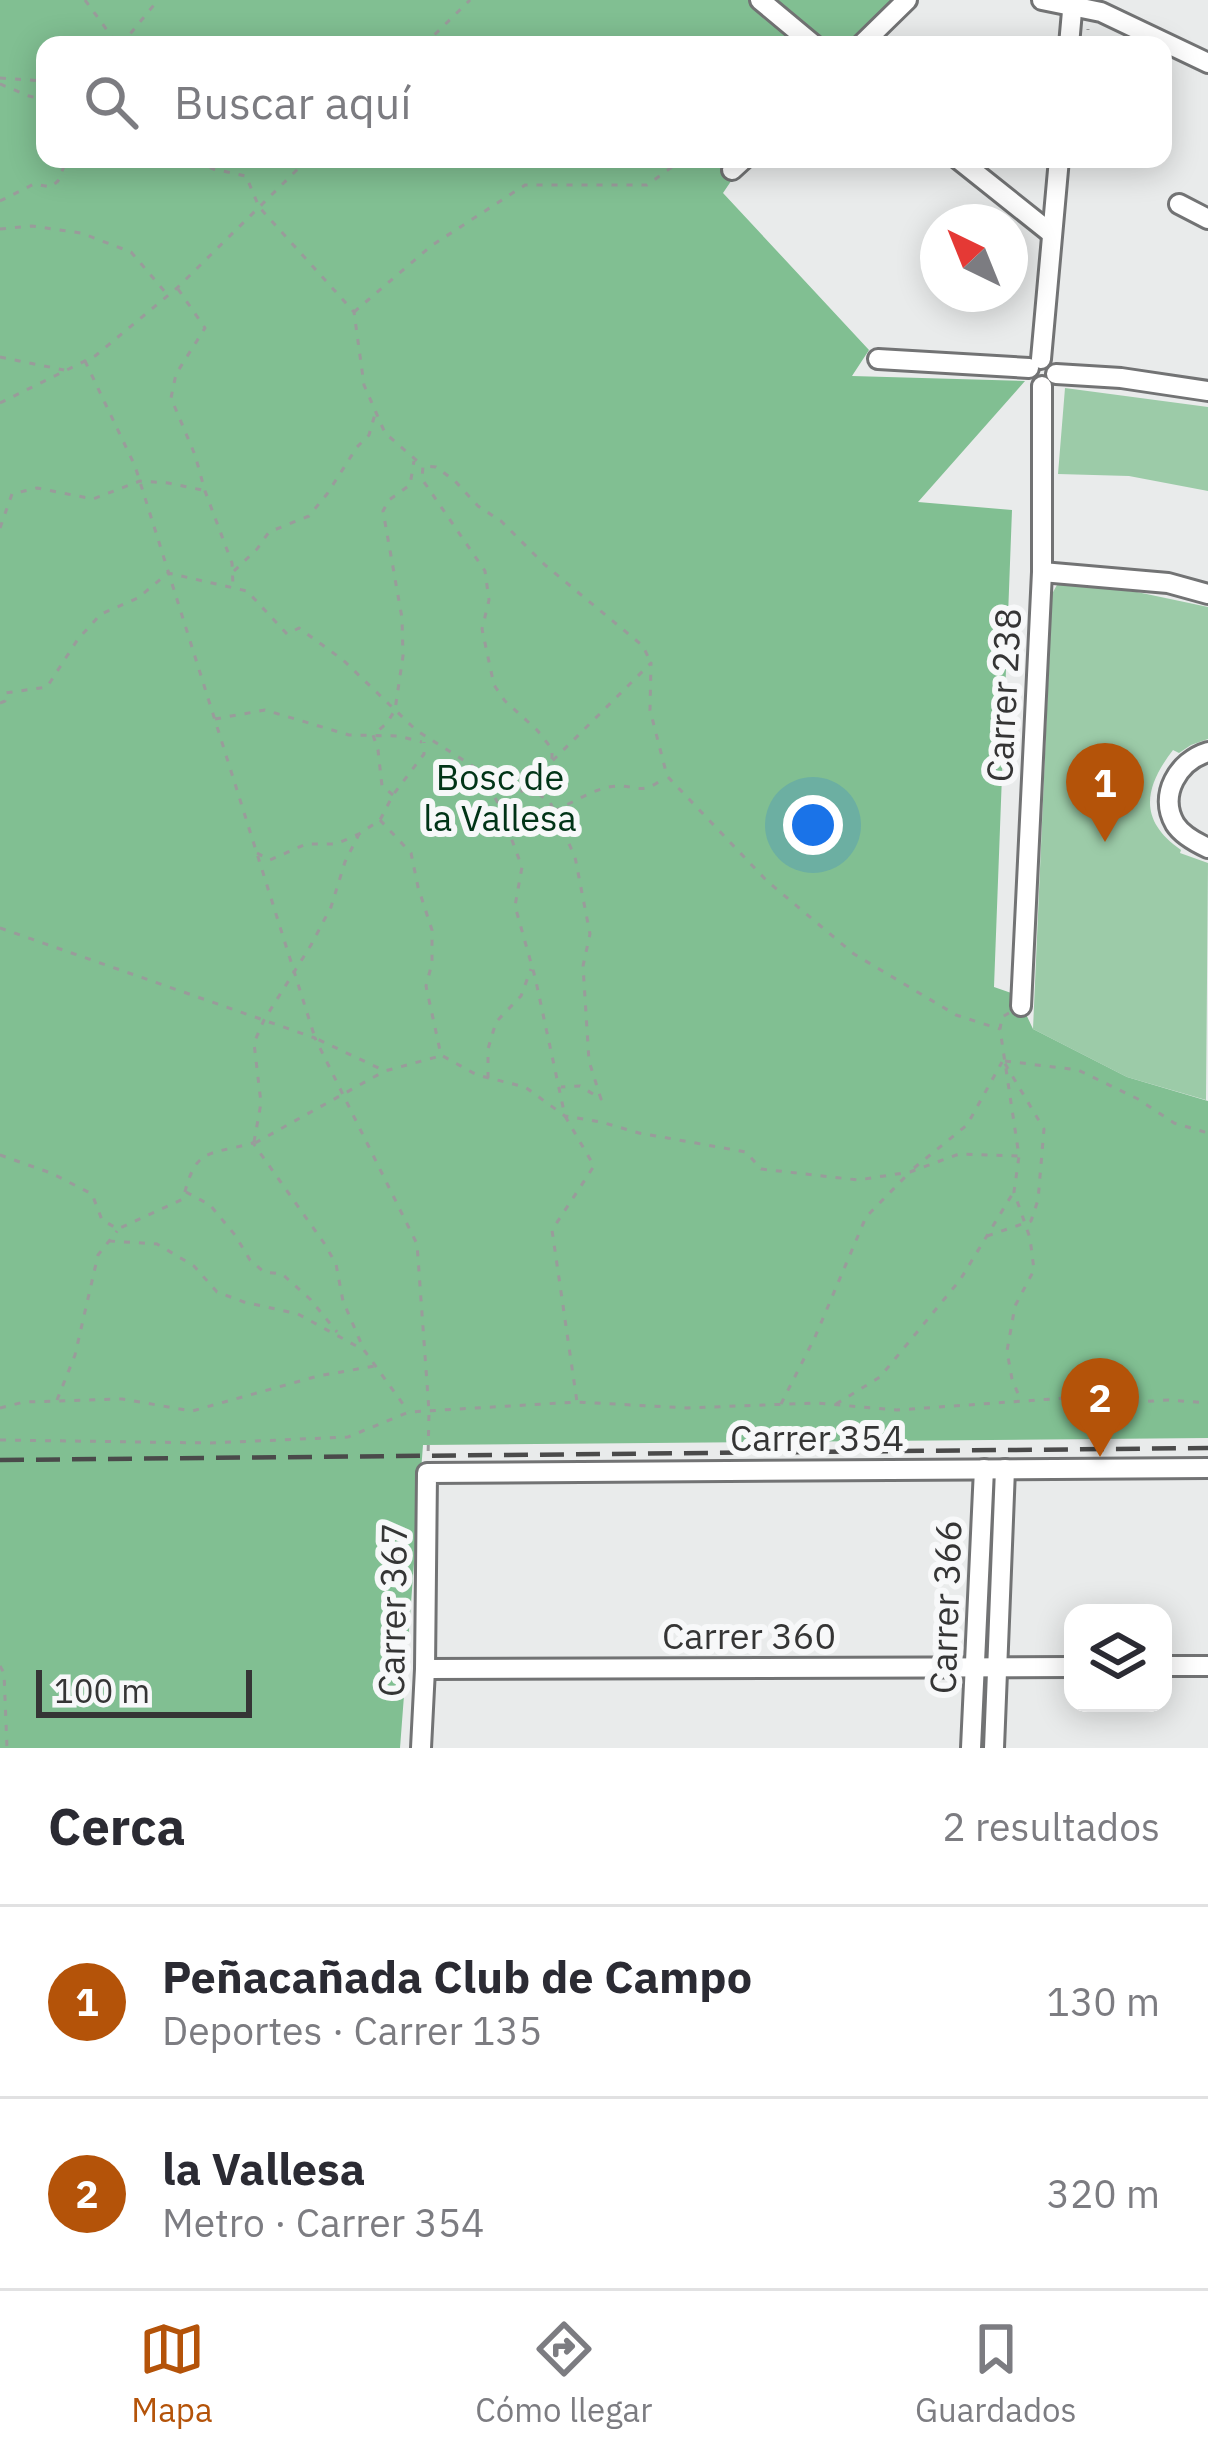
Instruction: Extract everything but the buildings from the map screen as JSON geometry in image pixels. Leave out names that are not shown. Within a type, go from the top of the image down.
[{"type":"street","points":[[760,0],[803,36]]},
{"type":"street","points":[[870,36],[907,0]]},
{"type":"street","points":[[1042,0],[1101,12],[1151,36]]},
{"type":"street","points":[[1070,36],[1072,3]]},
{"type":"street","points":[[1172,46],[1208,63]]},
{"type":"street","points":[[969,168],[1052,234]]},
{"type":"street","name":"Carrer 238","points":[[1022,1006],[1042,572],[1042,372],[1058,168]]},
{"type":"street","points":[[1179,204],[1208,219]]},
{"type":"street","points":[[878,359],[1121,378],[1208,391]]},
{"type":"street","points":[[1042,572],[1168,583],[1208,594]]},
{"type":"street","points":[[1208,752],[1197,755],[1174,775],[1168,800],[1176,826],[1208,848]]},
{"type":"street","name":"Carrer 354","points":[[427,1473],[1208,1468]]},
{"type":"street","name":"Carrer 366","points":[[971,1748],[983,1469]]},
{"type":"street","name":"Carrer 366","points":[[994,1748],[1005,1469]]},
{"type":"street","name":"Carrer 367","points":[[421,1748],[427,1473]]},
{"type":"street","name":"Carrer 360","points":[[425,1669],[1064,1666]]},
{"type":"street","points":[[1172,1666],[1208,1666]]},
{"type":"path","points":[[85,0],[113,36]]},
{"type":"path","points":[[128,36],[158,0]]},
{"type":"path","points":[[433,36],[470,0]]},
{"type":"path","points":[[0,81],[36,81]]},
{"type":"path","points":[[0,81],[36,96]]},
{"type":"path","points":[[0,201],[34,184],[51,188],[63,168]]},
{"type":"path","points":[[211,168],[246,176],[259,207],[354,312],[364,385],[385,433],[423,466],[436,467],[455,481],[545,565],[643,646],[651,663],[650,710],[667,776],[767,881],[854,954],[956,1015],[1000,1029]]},
{"type":"path","points":[[0,403],[95,356],[177,288],[299,168]]},
{"type":"path","points":[[354,312],[430,246],[525,185],[647,185],[671,168]]},
{"type":"path","points":[[0,229],[32,226],[82,233],[131,252],[168,295]]},
{"type":"path","points":[[177,288],[205,328],[176,374],[171,398],[232,562],[233,588]]},
{"type":"path","points":[[0,357],[66,370]]},
{"type":"path","points":[[85,361],[140,481],[315,1038],[417,1244],[429,1411],[427,1473]]},
{"type":"path","points":[[232,572],[269,532],[309,516],[369,435],[376,412]]},
{"type":"path","points":[[373,735],[395,710],[403,656],[402,618],[383,512],[389,500],[410,485],[415,459]]},
{"type":"path","points":[[423,466],[422,479],[485,571],[489,600],[482,629],[494,685],[537,730],[551,749],[552,761]]},
{"type":"path","points":[[0,528],[12,494],[37,488],[93,499],[140,481],[205,490]]},
{"type":"path","points":[[168,573],[247,591],[286,634],[299,628],[343,660],[422,734],[518,795],[651,663]]},
{"type":"path","points":[[0,703],[5,693],[47,687],[78,639],[101,614],[138,598],[168,573]]},
{"type":"path","points":[[213,720],[265,710],[349,735],[424,742]]},
{"type":"path","points":[[256,852],[270,860],[306,844],[337,844],[380,820],[424,754],[422,734]]},
{"type":"path","points":[[373,735],[382,785],[393,795]]},
{"type":"path","points":[[479,771],[498,803],[522,867],[515,906],[566,1116],[594,1166],[552,1230],[577,1402]]},
{"type":"path","points":[[554,811],[607,788],[653,787],[667,776]]},
{"type":"path","points":[[531,782],[534,791],[550,802],[575,857],[590,934],[583,966],[585,1011],[589,1061],[601,1099],[580,1086],[559,1087]]},
{"type":"path","points":[[380,820],[411,853],[432,930],[426,986],[441,1055]]},
{"type":"path","points":[[359,834],[331,907],[254,1043],[261,1103],[254,1143],[314,1226],[335,1264],[343,1301],[364,1350],[409,1412]]},
{"type":"path","points":[[0,928],[315,1038],[385,1071]]},
{"type":"path","points":[[488,1078],[488,1048],[496,1022],[521,996],[532,967]]},
{"type":"path","points":[[835,1404],[880,1377],[960,1280],[1013,1192],[1019,1156],[1000,1029],[1002,1018],[1022,1006]]},
{"type":"path","points":[[57,1400],[74,1355],[98,1255],[118,1229],[182,1199],[189,1172],[200,1157],[254,1143],[385,1071],[441,1055],[477,1075],[525,1087],[566,1116],[746,1152],[761,1169],[858,1180],[910,1172],[959,1154],[1019,1156]]},
{"type":"path","points":[[1003,1060],[1078,1070],[1138,1099],[1174,1123],[1208,1133]]},
{"type":"path","points":[[781,1404],[866,1217],[910,1172],[967,1125],[1003,1060]]},
{"type":"path","points":[[986,1237],[1031,1221],[1038,1200],[1044,1129],[1003,1060]]},
{"type":"path","points":[[0,1155],[51,1172],[92,1194],[102,1220],[118,1229]]},
{"type":"path","points":[[184,1191],[210,1205],[250,1260],[264,1272],[282,1274],[340,1336]]},
{"type":"path","points":[[1013,1192],[1030,1238],[1034,1270],[1015,1306],[1007,1351],[1022,1402]]},
{"type":"path","points":[[109,1241],[157,1244],[194,1266],[217,1292],[298,1314],[364,1350]]},
{"type":"path","points":[[0,1408],[24,1402],[122,1399],[192,1411],[317,1376],[376,1366]]},
{"type":"path","points":[[0,1440],[211,1443],[348,1437],[409,1412],[577,1402],[687,1408],[835,1404],[897,1410],[1080,1397],[1118,1403],[1208,1403]]},
{"type":"path","points":[[0,1666],[7,1748]]},
{"type":"green space","name":"Bosc de la Vallesa","points":[[0,0],[906,0],[869,36],[36,36],[36,168],[740,168],[723,193],[869,350],[852,376],[1025,381],[918,502],[1012,510],[994,987],[1017,995],[1033,1029],[1127,1077],[1208,1101],[1208,1438],[423,1445],[400,1748],[0,1748]]},
{"type":"green space","points":[[1065,388],[1208,407],[1208,491],[1129,476],[1058,474]]},
{"type":"green space","points":[[1058,583],[1208,607],[1208,739],[1179,753],[1173,750],[1156,778],[1150,804],[1158,828],[1180,853],[1208,863],[1206,1100],[1127,1077],[1033,1029],[1052,594]]},
{"type":"railway","points":[[0,1460],[1208,1448]]},
{"type":"place","name":"Peñacañada Club de Campo","points":[[1105,842]]},
{"type":"place","name":"la Vallesa","points":[[1100,1457]]}]
